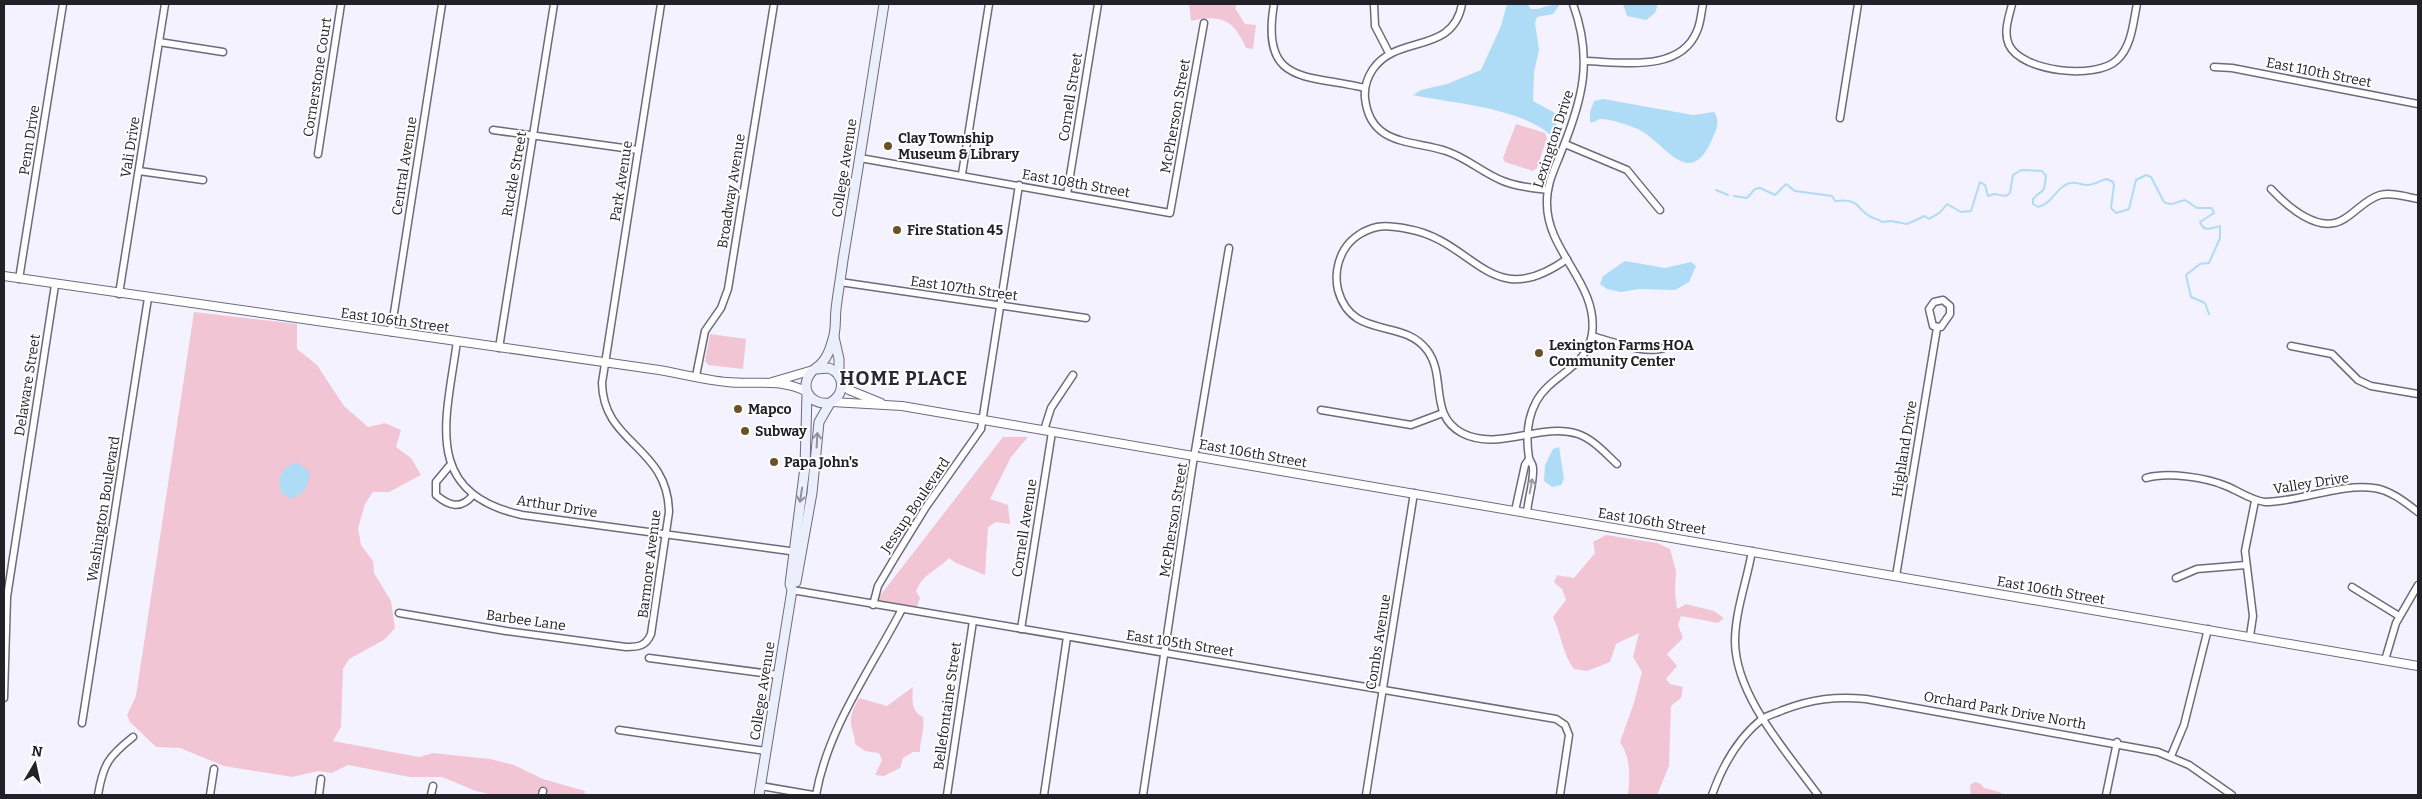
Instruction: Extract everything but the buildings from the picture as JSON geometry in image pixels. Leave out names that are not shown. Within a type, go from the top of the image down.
[{"type":"main road","name":"College Avenue","points":[[814,370],[829,353],[834,337],[840,282],[884,4]]},
{"type":"main road","name":"College Avenue","points":[[834,337],[841,379]]},
{"type":"main road","points":[[829,368],[841,379],[841,392],[831,402],[817,402],[807,393],[806,380],[814,370],[829,368]]},
{"type":"main road","name":"College Avenue","points":[[798,552],[805,467],[807,393]]},
{"type":"main road","name":"College Avenue","points":[[760,791],[792,590],[790,584],[814,478],[819,422],[831,402]]},
{"type":"street","name":"Penn Drive","points":[[17,279],[63,4]]},
{"type":"street","name":"Vali Drive","points":[[119,294],[165,4]]},
{"type":"street","name":"Cornerstone Court","points":[[318,154],[341,4]]},
{"type":"street","name":"Central Avenue","points":[[391,332],[442,4]]},
{"type":"street","name":"Ruckle Street","points":[[499,348],[554,4]]},
{"type":"street","name":"Park Avenue","points":[[606,363],[661,4]]},
{"type":"street","name":"Broadway Avenue","points":[[696,376],[705,331],[721,308],[728,289],[774,4]]},
{"type":"street","points":[[962,174],[989,4]]},
{"type":"street","name":"Cornell Street","points":[[1067,194],[1098,4]]},
{"type":"street","points":[[1274,4],[1271,38],[1279,58],[1287,68],[1304,78],[1365,88]]},
{"type":"street","points":[[1374,4],[1375,26],[1389,53]]},
{"type":"street","points":[[1462,4],[1459,16],[1442,36],[1389,53],[1375,66],[1365,88],[1366,104],[1370,116],[1384,134],[1400,142],[1448,152],[1513,185],[1548,190]]},
{"type":"street","name":"Lexington Drive","points":[[1526,513],[1533,466],[1529,459],[1529,418],[1536,401],[1545,389],[1578,362],[1588,347],[1592,336],[1593,315],[1590,302],[1567,259],[1548,216],[1548,190],[1580,104],[1585,62],[1583,40],[1573,4]]},
{"type":"street","points":[[1585,62],[1652,61],[1673,57],[1687,48],[1695,36],[1703,4]]},
{"type":"street","points":[[1840,118],[1858,4]]},
{"type":"street","points":[[2012,4],[2006,34],[2008,43],[2016,54],[2034,64],[2088,72],[2110,66],[2126,49],[2137,4]]},
{"type":"street","name":"McPherson Street","points":[[1170,213],[1204,23]]},
{"type":"street","points":[[159,42],[223,52]]},
{"type":"street","name":"East 110th Street","points":[[2214,67],[2241,70],[2418,104]]},
{"type":"street","points":[[494,130],[638,150]]},
{"type":"street","points":[[1565,144],[1627,170],[1660,210]]},
{"type":"street","name":"East 108th Street","points":[[860,158],[962,174],[1170,213]]},
{"type":"street","points":[[139,171],[203,180]]},
{"type":"street","points":[[982,421],[1019,185]]},
{"type":"street","points":[[2271,189],[2283,202],[2301,214],[2317,222],[2327,224],[2342,221],[2380,195],[2392,194],[2418,199]]},
{"type":"street","points":[[1567,259],[1531,278],[1516,280],[1495,276],[1441,241],[1417,231],[1380,227],[1365,231],[1348,244],[1341,256],[1337,274],[1338,287],[1346,308],[1362,322],[1374,327],[1405,333],[1420,341],[1435,365],[1438,400],[1443,414],[1460,432],[1477,439],[1560,432],[1579,435],[1617,464]]},
{"type":"street","name":"McPherson Street","points":[[1143,795],[1229,248]]},
{"type":"street","name":"East 106th Street","points":[[4,276],[55,285],[696,376],[726,382],[772,382],[793,385],[807,393]]},
{"type":"street","name":"East 106th Street","points":[[4,281],[17,279]]},
{"type":"street","name":"East 107th Street","points":[[840,282],[1086,318]]},
{"type":"street","name":"Delaware Street","points":[[4,698],[7,597],[55,285]]},
{"type":"street","name":"Washington Boulevard","points":[[82,724],[148,298]]},
{"type":"street","name":"Highland Drive","points":[[1896,576],[1937,328]]},
{"type":"street","points":[[1592,336],[1642,349],[1654,350],[1666,347]]},
{"type":"street","name":"Arthur Drive","points":[[457,341],[445,423],[447,449],[451,464],[458,478],[473,495],[494,506],[522,514],[798,552]]},
{"type":"street","points":[[2291,346],[2332,354],[2358,380],[2371,386],[2418,394]]},
{"type":"street","name":"Barmore Avenue","points":[[606,363],[602,376],[602,399],[607,413],[615,425],[657,469],[666,486],[669,512],[658,598],[648,640]]},
{"type":"street","name":"East 106th Street","points":[[772,382],[785,376],[814,370]]},
{"type":"street","points":[[1048,431],[1051,408],[1073,375]]},
{"type":"street","name":"East 106th Street","points":[[841,379],[855,393],[881,403],[2418,666]]},
{"type":"street","name":"East 106th Street","points":[[831,402],[868,405],[881,403]]},
{"type":"street","points":[[1320,410],[1411,424],[1443,414]]},
{"type":"street","name":"Jessup Boulevard","points":[[873,605],[878,586],[926,507],[979,433],[982,421]]},
{"type":"street","name":"Cornell Avenue","points":[[1021,629],[1048,431]]},
{"type":"street","name":"Lexington Drive","points":[[1515,511],[1525,465],[1529,459]]},
{"type":"street","points":[[451,464],[436,482],[436,495],[446,504],[452,505],[462,503],[473,495]]},
{"type":"street","name":"Valley Drive","points":[[2146,478],[2162,475],[2215,482],[2255,500],[2271,502],[2351,489],[2374,488],[2393,494],[2418,512]]},
{"type":"street","name":"Combs Avenue","points":[[1366,795],[1414,493]]},
{"type":"street","points":[[2250,636],[2252,616],[2246,565],[2247,537],[2255,500]]},
{"type":"street","points":[[1752,551],[1740,608],[1736,646],[1742,679],[1763,718],[1818,795]]},
{"type":"street","points":[[2176,578],[2197,569],[2246,565]]},
{"type":"street","points":[[2352,586],[2399,616]]},
{"type":"street","points":[[2385,660],[2399,616],[2418,586]]},
{"type":"street","name":"East 105th Street","points":[[792,590],[1556,719],[1563,724],[1569,735],[1560,795]]},
{"type":"street","points":[[760,791],[815,795],[829,750],[850,705],[865,674],[902,609]]},
{"type":"street","name":"Barbee Lane","points":[[398,613],[506,631],[626,647],[638,647],[648,640]]},
{"type":"street","name":"Bellefontaine Street","points":[[947,795],[973,621]]},
{"type":"street","points":[[2171,756],[2187,713],[2208,629]]},
{"type":"street","points":[[1044,795],[1067,637]]},
{"type":"street","points":[[649,658],[778,675]]},
{"type":"street","name":"Orchard Park Drive North","points":[[1763,718],[1814,700],[1847,697],[2116,742],[2171,756],[2203,773],[2232,795]]},
{"type":"street","points":[[1712,795],[1720,773],[1732,752],[1763,718]]},
{"type":"street","points":[[619,730],[766,751]]},
{"type":"street","points":[[98,795],[107,761],[115,751],[133,737]]},
{"type":"street","points":[[2106,795],[2116,742]]},
{"type":"street","points":[[210,795],[214,770]]},
{"type":"street","points":[[319,795],[321,779]]},
{"type":"street","points":[[431,795],[433,786]]},
{"type":"shaded area","points":[[1189,4],[1237,4],[1235,8],[1245,24],[1256,25],[1253,49],[1246,48],[1237,31],[1225,21],[1211,18],[1191,21]]},
{"type":"shaded area","points":[[1516,124],[1545,133],[1547,138],[1537,168],[1533,171],[1505,162],[1503,158]]},
{"type":"shaded area","points":[[194,312],[297,324],[297,349],[317,365],[344,406],[368,427],[385,423],[401,430],[396,447],[411,458],[421,475],[389,492],[373,492],[365,504],[358,528],[361,545],[373,561],[374,573],[391,601],[395,628],[384,640],[349,659],[343,669],[341,727],[333,741],[419,757],[433,753],[490,759],[514,765],[543,779],[585,791],[584,795],[489,794],[476,791],[442,777],[410,777],[348,765],[332,773],[318,771],[292,777],[224,766],[180,748],[156,747],[130,722],[127,715],[136,696]]},
{"type":"shaded area","points":[[710,334],[746,339],[743,369],[708,365],[705,361]]},
{"type":"shaded area","points":[[1003,437],[1028,437],[1011,457],[990,499],[1008,505],[1010,524],[996,522],[988,527],[985,575],[956,563],[949,558],[926,576],[919,585],[916,591],[920,598],[917,607],[876,601]]},
{"type":"shaded area","points":[[1606,535],[1657,543],[1670,549],[1676,571],[1675,592],[1677,609],[1686,604],[1714,611],[1724,618],[1718,623],[1681,616],[1678,625],[1683,638],[1667,654],[1677,666],[1666,679],[1670,684],[1683,687],[1681,698],[1671,706],[1669,766],[1657,795],[1628,795],[1628,761],[1620,742],[1634,703],[1642,672],[1633,657],[1639,633],[1616,644],[1610,662],[1587,671],[1574,669],[1567,657],[1553,617],[1566,600],[1562,589],[1554,582],[1557,575],[1574,578],[1595,553],[1593,542]]},
{"type":"shaded area","points":[[913,687],[914,708],[923,717],[920,752],[913,752],[903,758],[900,768],[884,776],[875,775],[882,760],[879,753],[865,751],[855,744],[851,726],[854,707],[859,698],[887,706]]},
{"type":"shaded area","points":[[1975,782],[1981,784],[1984,788],[2000,792],[2003,795],[1971,795],[1970,785]]},
{"type":"water","points":[[1507,4],[1527,4],[1531,9],[1535,9],[1560,4],[1553,14],[1537,17],[1535,23],[1539,50],[1534,72],[1533,101],[1557,114],[1556,131],[1553,137],[1523,119],[1505,113],[1467,104],[1413,95],[1421,90],[1447,84],[1481,70],[1501,26]]},
{"type":"water","points":[[1623,4],[1658,4],[1655,13],[1646,20],[1627,16]]},
{"type":"water","points":[[1603,99],[1693,115],[1714,112],[1717,118],[1717,128],[1704,153],[1696,161],[1687,163],[1677,159],[1638,129],[1604,119],[1590,122],[1590,112],[1594,101]]},
{"type":"water","points":[[1625,261],[1665,268],[1691,262],[1696,266],[1689,282],[1675,290],[1639,289],[1621,292],[1607,289],[1600,284],[1603,276]]},
{"type":"water","points":[[1559,447],[1564,479],[1561,485],[1552,487],[1544,481],[1545,465],[1553,449]]},
{"type":"water","points":[[298,462],[310,473],[307,486],[302,492],[291,499],[281,492],[280,476],[285,469]]},
{"type":"waterway","points":[[1734,196],[1747,198],[1755,189],[1760,188],[1775,195],[1786,184],[1795,191],[1832,196],[1835,201],[1850,201],[1866,214],[1882,222],[1891,221],[1907,224],[1925,216],[1929,219],[1940,213],[1947,204],[1961,212],[1971,211],[1980,182],[1985,185],[1988,196],[1994,194],[2006,196],[2010,193],[2013,175],[2021,170],[2042,171],[2046,176],[2044,189],[2033,199],[2033,204],[2038,207],[2049,201],[2065,185],[2074,183],[2090,185],[2107,179],[2113,182],[2114,185],[2111,208],[2116,213],[2129,209],[2136,180],[2146,175],[2151,177],[2164,202],[2172,204],[2185,200],[2197,208],[2212,208],[2214,213],[2200,222],[2207,229],[2220,226],[2220,238],[2209,263],[2200,264],[2186,275],[2191,297],[2205,303],[2209,314]]},
{"type":"waterway","points":[[1716,190],[1728,195]]},
{"type":"place","name":"Clay Township Museum & Library","points":[[888,146]]},
{"type":"place","name":"Fire Station 45","points":[[897,230]]},
{"type":"place","name":"Lexington Farms HOA Community Center","points":[[1539,353]]},
{"type":"place","name":"Mapco","points":[[738,409]]},
{"type":"place","name":"Subway","points":[[745,431]]},
{"type":"place","name":"Papa John's","points":[[774,462]]},
{"type":"district","name":"HOME PLACE","points":[[904,378]]}]
